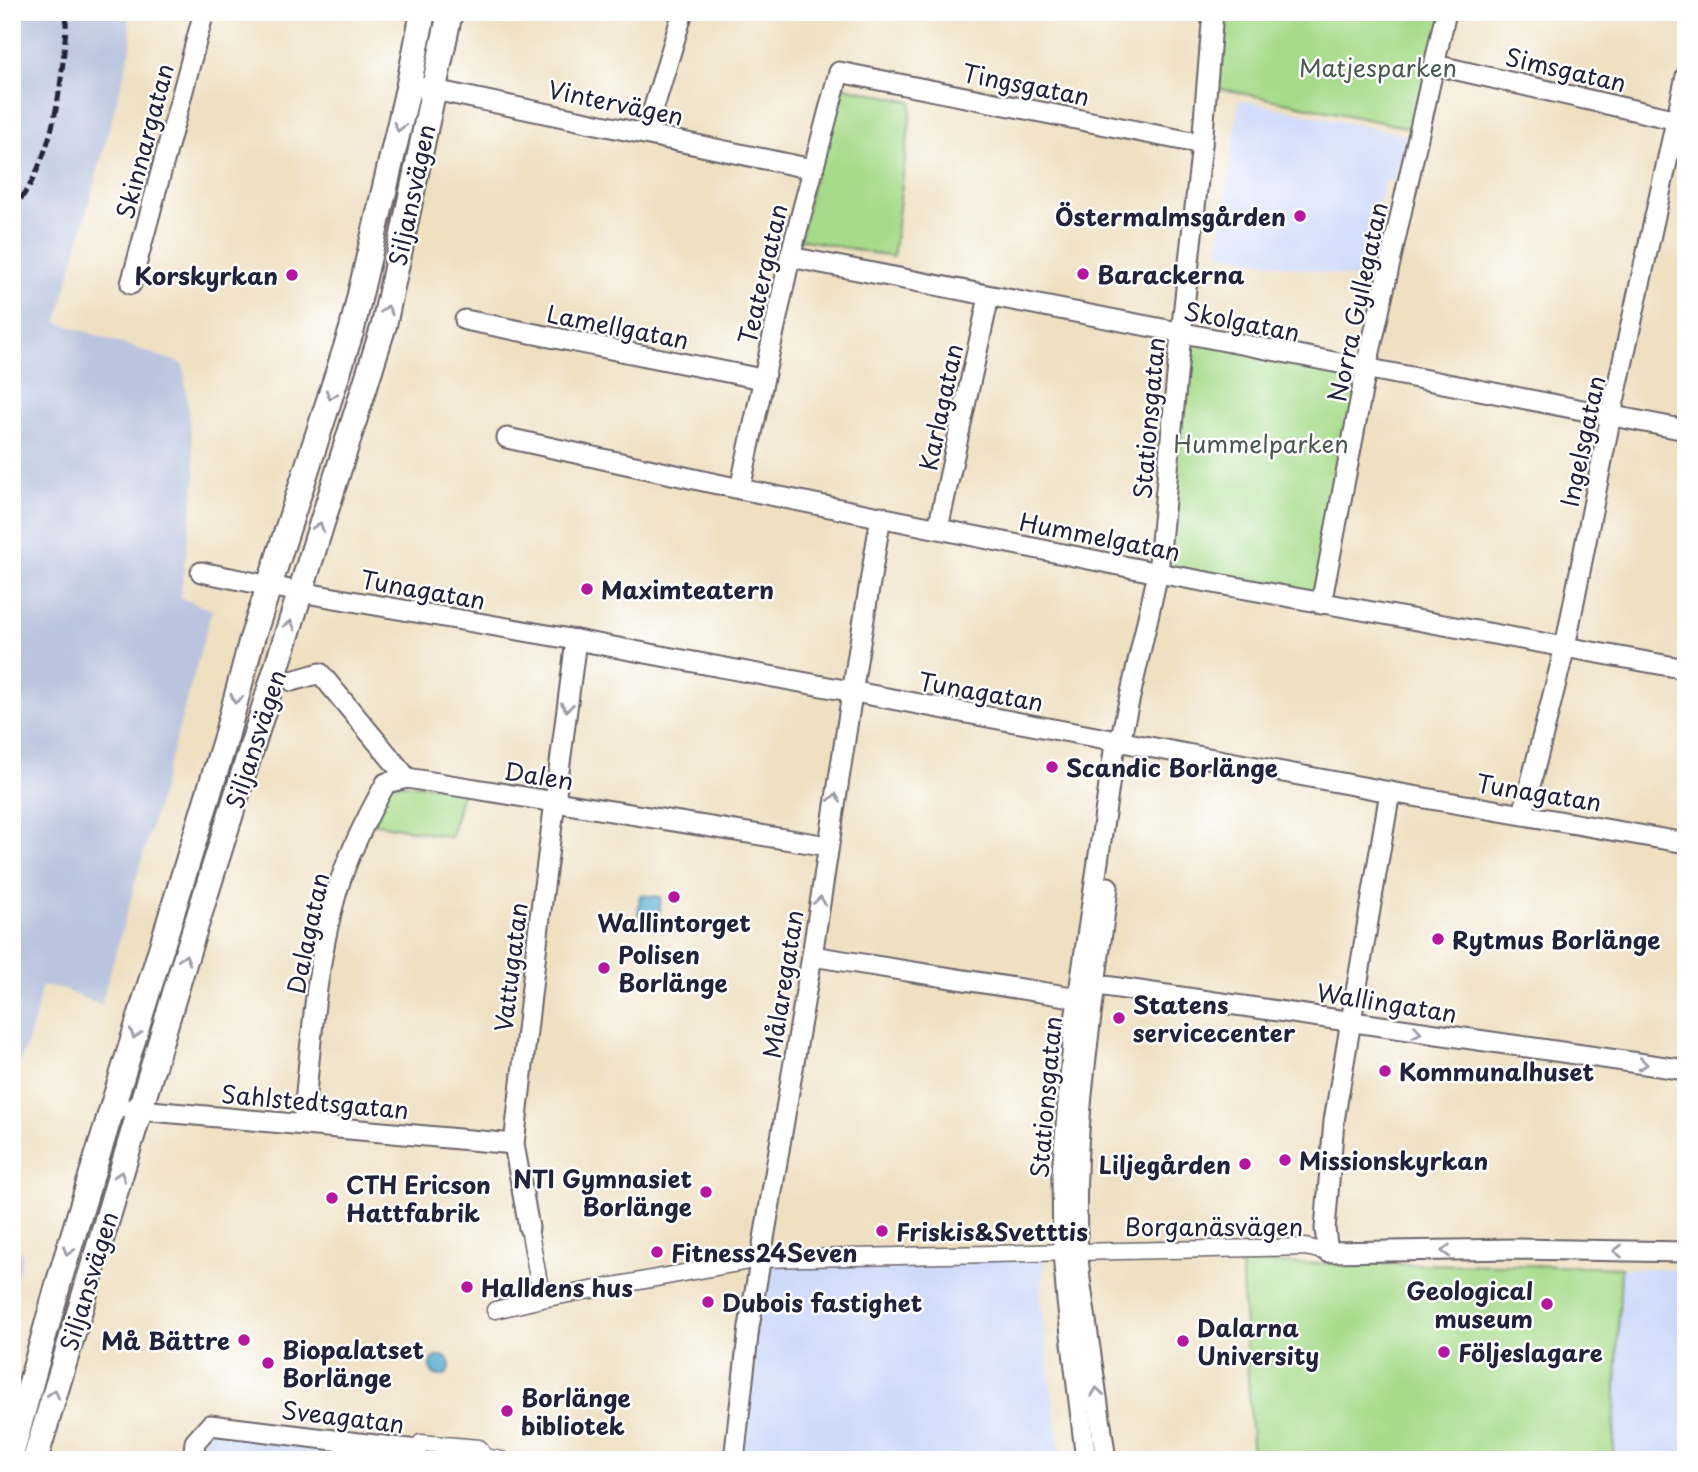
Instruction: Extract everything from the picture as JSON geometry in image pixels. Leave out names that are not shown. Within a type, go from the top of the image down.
[{"type":"street","name":"Skinnargatan","points":[[131,284],[204,12]]},
{"type":"street","name":"Siljansvägen","points":[[35,1460],[139,1110],[384,325],[421,87],[423,12]]},
{"type":"street","name":"Siljansvägen","points":[[12,1451],[60,1278],[226,737],[268,586],[352,329],[421,87],[450,12]]},
{"type":"street","points":[[646,133],[683,12]]},
{"type":"street","name":"Stationsgatan","points":[[1086,1460],[1062,1173],[1087,991],[1125,753],[1120,741],[1158,573],[1213,12]]},
{"type":"street","name":"Norra Gyllegatan","points":[[1321,604],[1366,370],[1446,12]]},
{"type":"street","name":"Simsgatan","points":[[1435,65],[1681,120]]},
{"type":"street","name":"Tingsgatan","points":[[839,72],[1202,144]]},
{"type":"street","name":"Teatergatan","points":[[740,489],[790,257],[839,72]]},
{"type":"street","name":"Ingelsgatan","points":[[1523,814],[1565,647],[1611,415],[1681,120],[1686,76]]},
{"type":"street","name":"Vintervägen","points":[[421,87],[812,169]]},
{"type":"street","name":"Skolgatan","points":[[790,257],[1686,430]]},
{"type":"street","name":"Karlagatan","points":[[938,528],[989,297]]},
{"type":"street","name":"Lamellgatan","points":[[465,320],[762,379]]},
{"type":"street","name":"Hummelgatan","points":[[507,438],[740,489],[1158,573],[1686,669]]},
{"type":"street","name":"Målaregatan","points":[[734,1460],[748,1334],[812,956],[881,516]]},
{"type":"street","name":"Tunagatan","points":[[201,572],[1390,792],[1686,843]]},
{"type":"street","name":"Vattugatan","points":[[542,1299],[514,1144],[576,640]]},
{"type":"street","points":[[292,681],[320,673],[407,778]]},
{"type":"street","name":"Dalen","points":[[407,778],[828,846]]},
{"type":"street","name":"Dalagatan","points":[[303,1124],[319,972],[338,890],[361,832],[386,783],[407,778]]},
{"type":"street","points":[[1328,1252],[1325,1229],[1329,1158],[1390,792]]},
{"type":"street","name":"Wallingatan","points":[[812,956],[1350,1021],[1686,1070]]},
{"type":"street","name":"Sahlstedtsgatan","points":[[112,1107],[514,1144]]},
{"type":"street","name":"Borganäsvägen","points":[[495,1310],[760,1259],[1305,1247],[1328,1252],[1514,1249],[1686,1252]]},
{"type":"street","name":"Stationsgatan","points":[[1070,1252],[1106,1460]]},
{"type":"street","name":"Sveagatan","points":[[193,1460],[195,1442],[210,1425],[417,1455],[421,1443],[479,1448],[484,1457],[502,1460]]},
{"type":"shaded area","points":[[12,12],[128,12],[132,44],[57,322],[183,364],[196,477],[180,598],[212,610],[101,1005],[56,987],[41,987],[35,1019],[20,1063],[12,1073]]},
{"type":"shaded area","name":"Östermalmsgården","points":[[1239,100],[1407,135],[1397,182],[1384,180],[1369,250],[1383,253],[1376,282],[1218,253]]},
{"type":"shaded area","points":[[12,1238],[23,1256],[12,1296]]},
{"type":"shaded area","points":[[1046,1253],[1040,1297],[1061,1460],[734,1460],[760,1259]]},
{"type":"shaded area","points":[[1621,1268],[1686,1270],[1686,1460],[1613,1460]]},
{"type":"shaded area","points":[[210,1425],[421,1443],[504,1460],[193,1460]]},
{"type":"green space","name":"Matjesparken","points":[[1213,12],[1446,12],[1419,130],[1207,86]]},
{"type":"green space","points":[[836,85],[912,102],[893,257],[800,239]]},
{"type":"green space","name":"Hummelparken","points":[[1181,334],[1366,370],[1321,604],[1158,573]]},
{"type":"green space","points":[[386,783],[463,788],[451,837],[366,822]]},
{"type":"green space","points":[[1241,1263],[1621,1268],[1613,1460],[1253,1460]]},
{"type":"water","points":[[640,895],[661,897],[659,917],[638,915]]},
{"type":"water","points":[[440,1356],[447,1359],[450,1366],[447,1373],[440,1376],[433,1373],[430,1366],[433,1359]]},
{"type":"railway","points":[[12,211],[31,183],[49,139],[61,76],[67,12]]},
{"type":"place","name":"Östermalmsgården","points":[[1300,216]]},
{"type":"place","name":"Barackerna","points":[[1083,274]]},
{"type":"place","name":"Korskyrkan","points":[[292,275]]},
{"type":"place","name":"Maximteatern","points":[[587,589]]},
{"type":"place","name":"Scandic Borlänge","points":[[1052,767]]},
{"type":"place","name":"Wallintorget","points":[[674,897]]},
{"type":"place","name":"Rytmus Borlänge","points":[[1438,939]]},
{"type":"place","name":"Polisen Borlänge","points":[[604,968]]},
{"type":"place","name":"Statens servicecenter","points":[[1119,1018]]},
{"type":"place","name":"Kommunalhuset","points":[[1385,1071]]},
{"type":"place","name":"Missionskyrkan","points":[[1285,1160]]},
{"type":"place","name":"Liljegården","points":[[1245,1164]]},
{"type":"place","name":"NTI Gymnasiet Borlänge","points":[[706,1192]]},
{"type":"place","name":"CTH Ericson Hattfabrik","points":[[332,1198]]},
{"type":"place","name":"Friskis&Svetttis","points":[[882,1231]]},
{"type":"place","name":"Fitness24Seven","points":[[657,1252]]},
{"type":"place","name":"Halldens hus","points":[[467,1287]]},
{"type":"place","name":"Dubois fastighet","points":[[708,1302]]},
{"type":"place","name":"Geological museum","points":[[1547,1304]]},
{"type":"place","name":"Må Bättre","points":[[244,1340]]},
{"type":"place","name":"Dalarna University","points":[[1183,1341]]},
{"type":"place","name":"Följeslagare","points":[[1444,1352]]},
{"type":"place","name":"Biopalatset Borlänge","points":[[268,1363]]},
{"type":"place","name":"Borlänge bibliotek","points":[[507,1411]]}]
